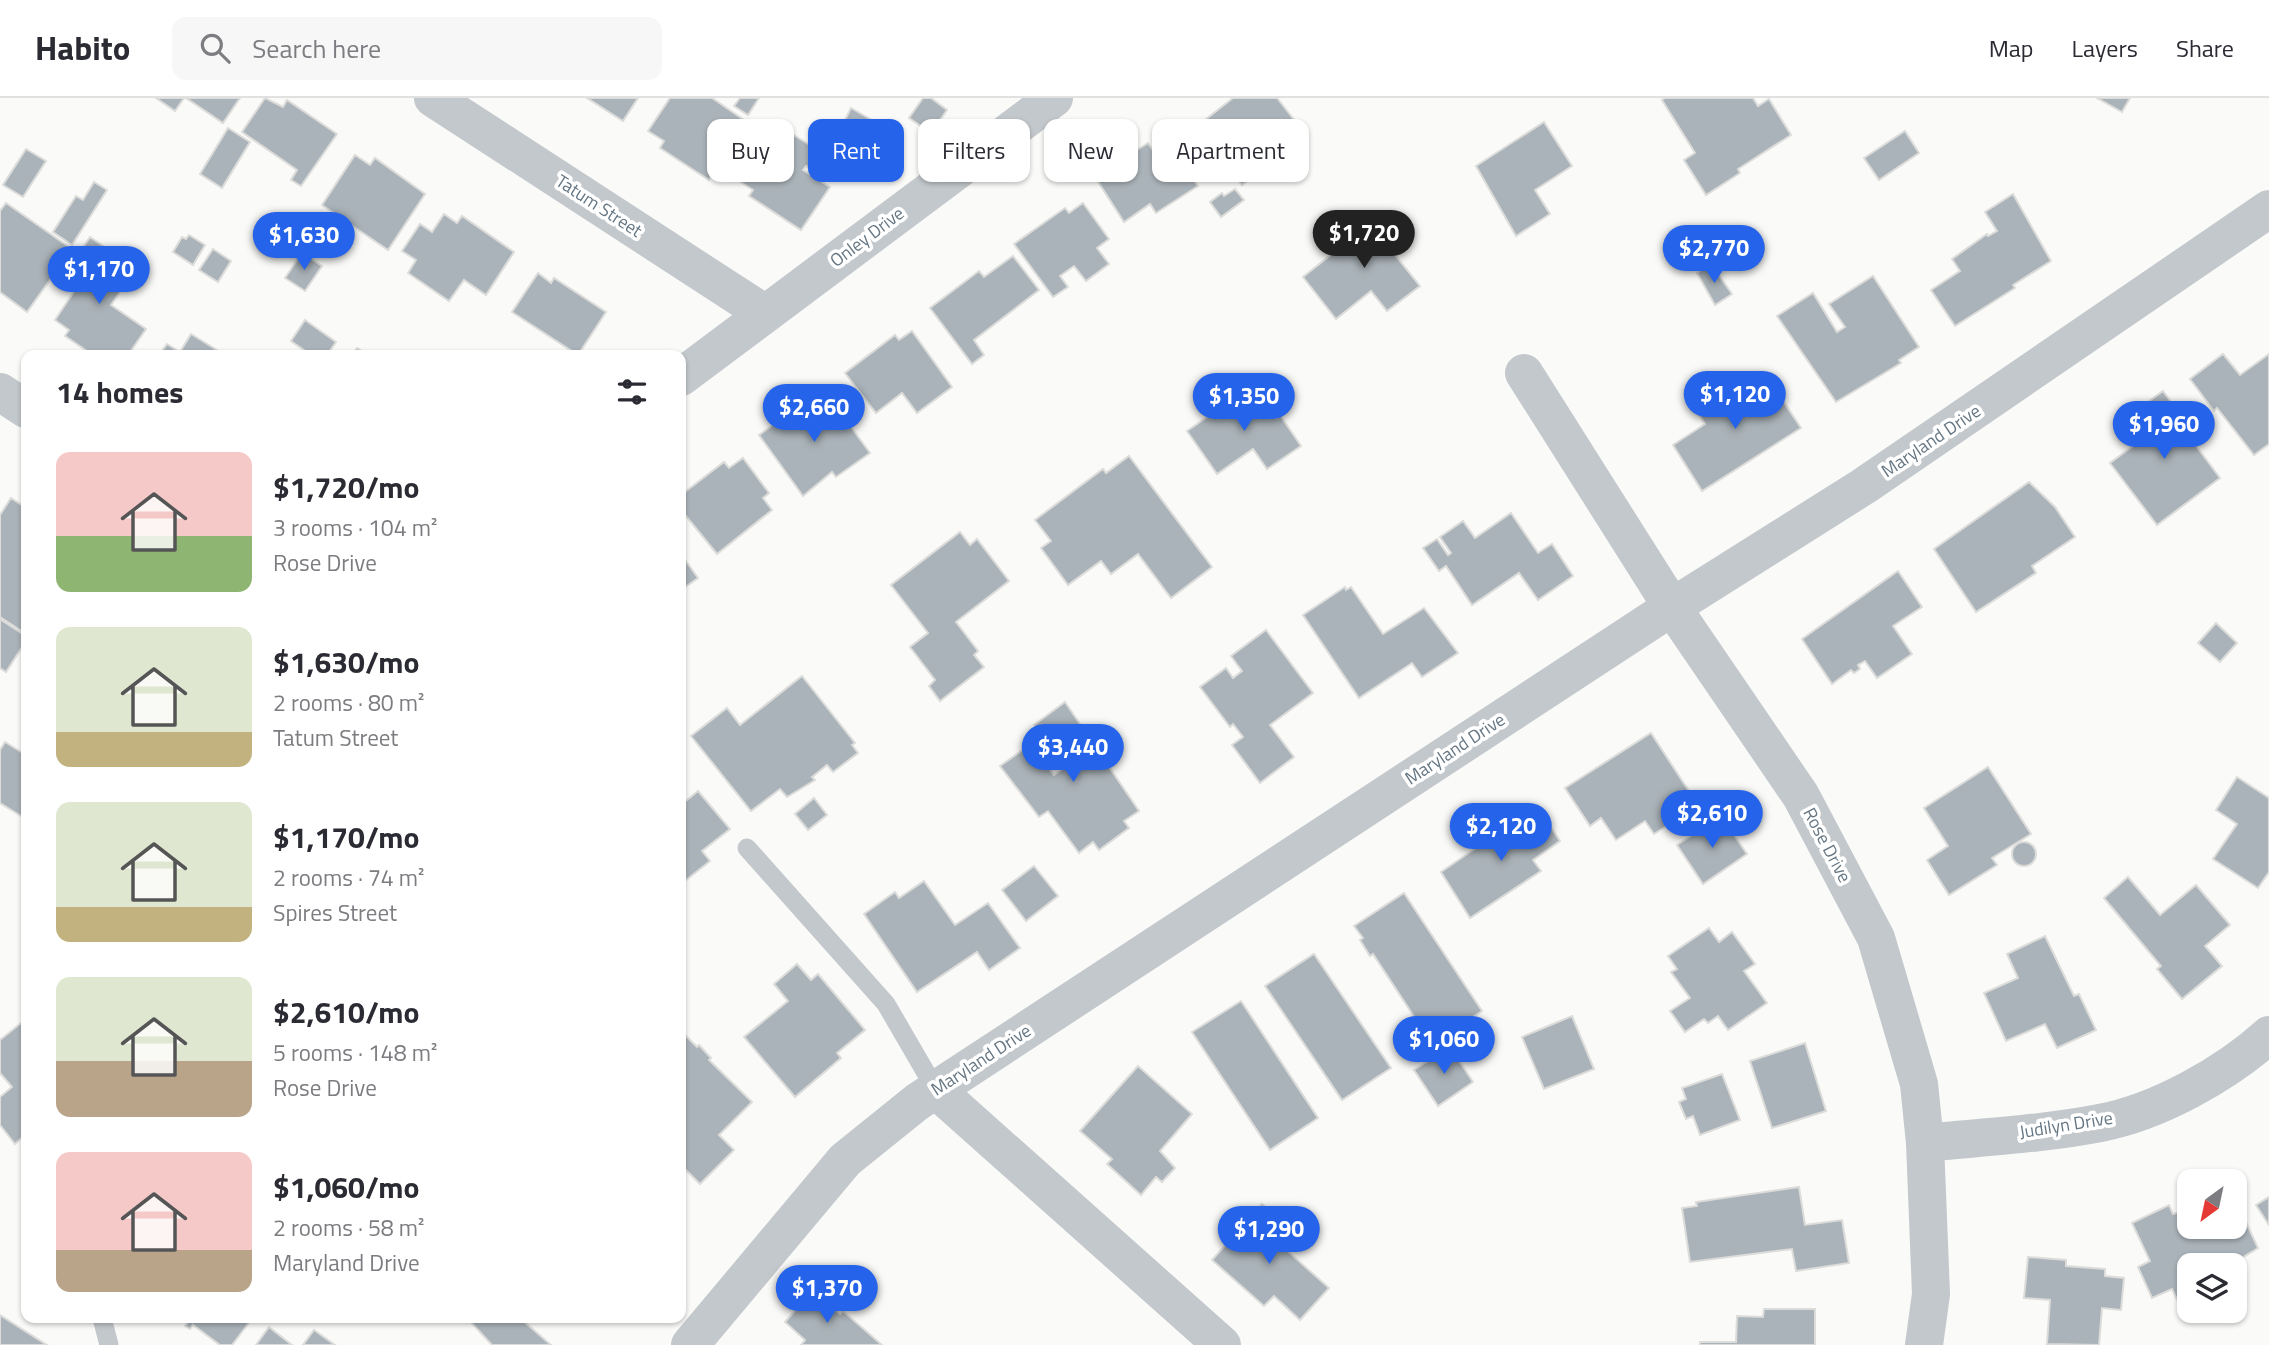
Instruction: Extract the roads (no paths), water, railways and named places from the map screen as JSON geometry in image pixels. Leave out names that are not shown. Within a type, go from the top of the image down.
[{"type":"street","name":"Tatum Street","points":[[433,98],[764,313]]},
{"type":"street","name":"Onley Drive","points":[[686,373],[1054,98]]},
{"type":"street","name":"Maryland Drive","points":[[690,1345],[845,1160],[936,1090],[1672,607],[1864,486],[2269,209]]},
{"type":"street","name":"Rose Drive","points":[[1524,373],[1672,607],[1801,796],[1876,938],[1919,1084],[1925,1143],[1931,1294],[1924,1345]]},
{"type":"street","points":[[0,391],[21,406]]},
{"type":"street","name":"Judilyn Drive","points":[[1925,1143],[2101,1123],[2162,1104],[2251,1051],[2269,1035]]},
{"type":"street","points":[[936,1090],[1222,1345]]},
{"type":"lane","points":[[747,848],[886,1004],[936,1090]]},
{"type":"lane","points":[[103,1323],[110,1345]]}]
